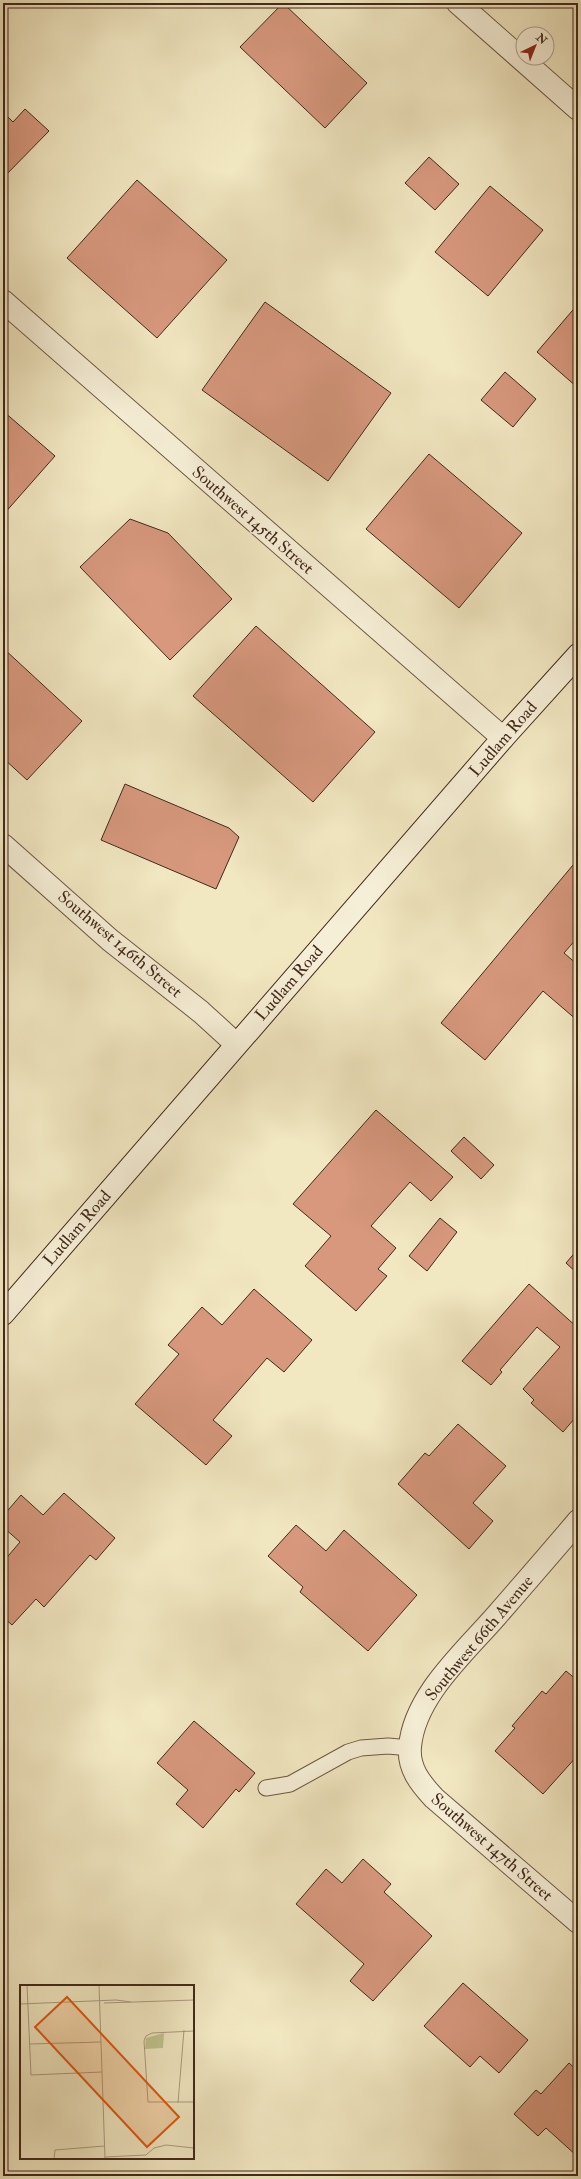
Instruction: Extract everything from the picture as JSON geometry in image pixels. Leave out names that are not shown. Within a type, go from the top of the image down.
[{"type":"street","points":[[458,3],[578,109]]},
{"type":"street","name":"Southwest 145th Street","points":[[3,301],[503,738]]},
{"type":"street","name":"Ludlam Road","points":[[3,1314],[236,1044],[503,738],[578,655]]},
{"type":"street","name":"Southwest 146th Street","points":[[3,845],[110,940],[201,1012],[236,1044]]},
{"type":"street","name":"Southwest 66th Avenue","points":[[411,1758],[416,1720],[436,1686],[578,1521]]},
{"type":"street","name":"Southwest 147th Street","points":[[411,1758],[420,1782],[434,1798],[578,1922]]},
{"type":"lane","points":[[266,1788],[290,1784],[348,1752],[361,1748],[388,1746],[411,1758]]},
{"type":"building","points":[[283,3],[367,83],[325,128],[240,47]]},
{"type":"building","points":[[25,109],[49,131],[3,178],[3,112],[13,122]]},
{"type":"building","points":[[429,157],[459,184],[435,210],[405,183]]},
{"type":"building","points":[[137,180],[227,260],[157,338],[67,258]]},
{"type":"building","points":[[490,186],[543,230],[488,296],[435,252]]},
{"type":"building","points":[[265,302],[391,393],[328,481],[202,390]]},
{"type":"building","points":[[578,304],[578,388],[537,352]]},
{"type":"building","points":[[505,372],[536,399],[513,427],[481,400]]},
{"type":"building","points":[[3,411],[55,456],[3,515]]},
{"type":"building","points":[[429,454],[522,533],[459,608],[366,529]]},
{"type":"building","points":[[130,519],[168,533],[232,599],[170,660],[80,567]]},
{"type":"building","points":[[256,626],[375,732],[313,802],[193,696]]},
{"type":"building","points":[[3,648],[82,721],[27,780],[3,758]]},
{"type":"building","points":[[125,784],[229,828],[239,837],[216,889],[101,840]]},
{"type":"building","points":[[573,865],[578,869],[578,937],[564,953],[578,965],[578,1021],[543,991],[485,1060],[441,1023]]},
{"type":"building","points":[[376,1110],[453,1177],[431,1201],[410,1182],[371,1226],[396,1248],[378,1269],[387,1276],[356,1311],[305,1266],[331,1236],[293,1204]]},
{"type":"building","points":[[464,1137],[494,1165],[481,1179],[451,1151]]},
{"type":"building","points":[[440,1218],[457,1232],[427,1271],[409,1256]]},
{"type":"building","points":[[578,1249],[578,1274],[566,1263]]},
{"type":"building","points":[[529,1284],[578,1328],[578,1420],[575,1418],[563,1432],[531,1403],[534,1400],[523,1389],[560,1347],[537,1327],[500,1370],[502,1372],[491,1385],[462,1361]]},
{"type":"building","points":[[254,1289],[312,1340],[284,1372],[267,1358],[213,1420],[232,1436],[206,1465],[135,1404],[179,1354],[168,1345],[202,1307],[222,1325]]},
{"type":"building","points":[[458,1424],[506,1466],[473,1503],[493,1521],[469,1549],[398,1484],[425,1453],[429,1456]]},
{"type":"building","points":[[64,1493],[115,1538],[96,1560],[90,1555],[44,1607],[36,1599],[12,1625],[3,1617],[3,1562],[20,1542],[3,1527],[3,1516],[21,1495],[43,1515]]},
{"type":"building","points":[[296,1525],[326,1551],[344,1530],[417,1595],[368,1651],[300,1592],[303,1587],[268,1556]]},
{"type":"building","points":[[566,1671],[578,1681],[578,1755],[543,1794],[495,1751],[515,1728],[512,1726],[542,1691],[546,1694]]},
{"type":"building","points":[[194,1721],[255,1773],[239,1792],[236,1789],[203,1828],[176,1804],[188,1790],[157,1763]]},
{"type":"building","points":[[363,1859],[391,1884],[384,1892],[432,1936],[373,2001],[350,1981],[364,1964],[296,1904],[326,1869],[342,1883]]},
{"type":"building","points":[[463,1983],[528,2040],[499,2073],[480,2056],[470,2067],[424,2026]]},
{"type":"building","points":[[569,2063],[578,2071],[578,2157],[546,2128],[538,2136],[514,2114],[536,2090],[541,2094]]}]
